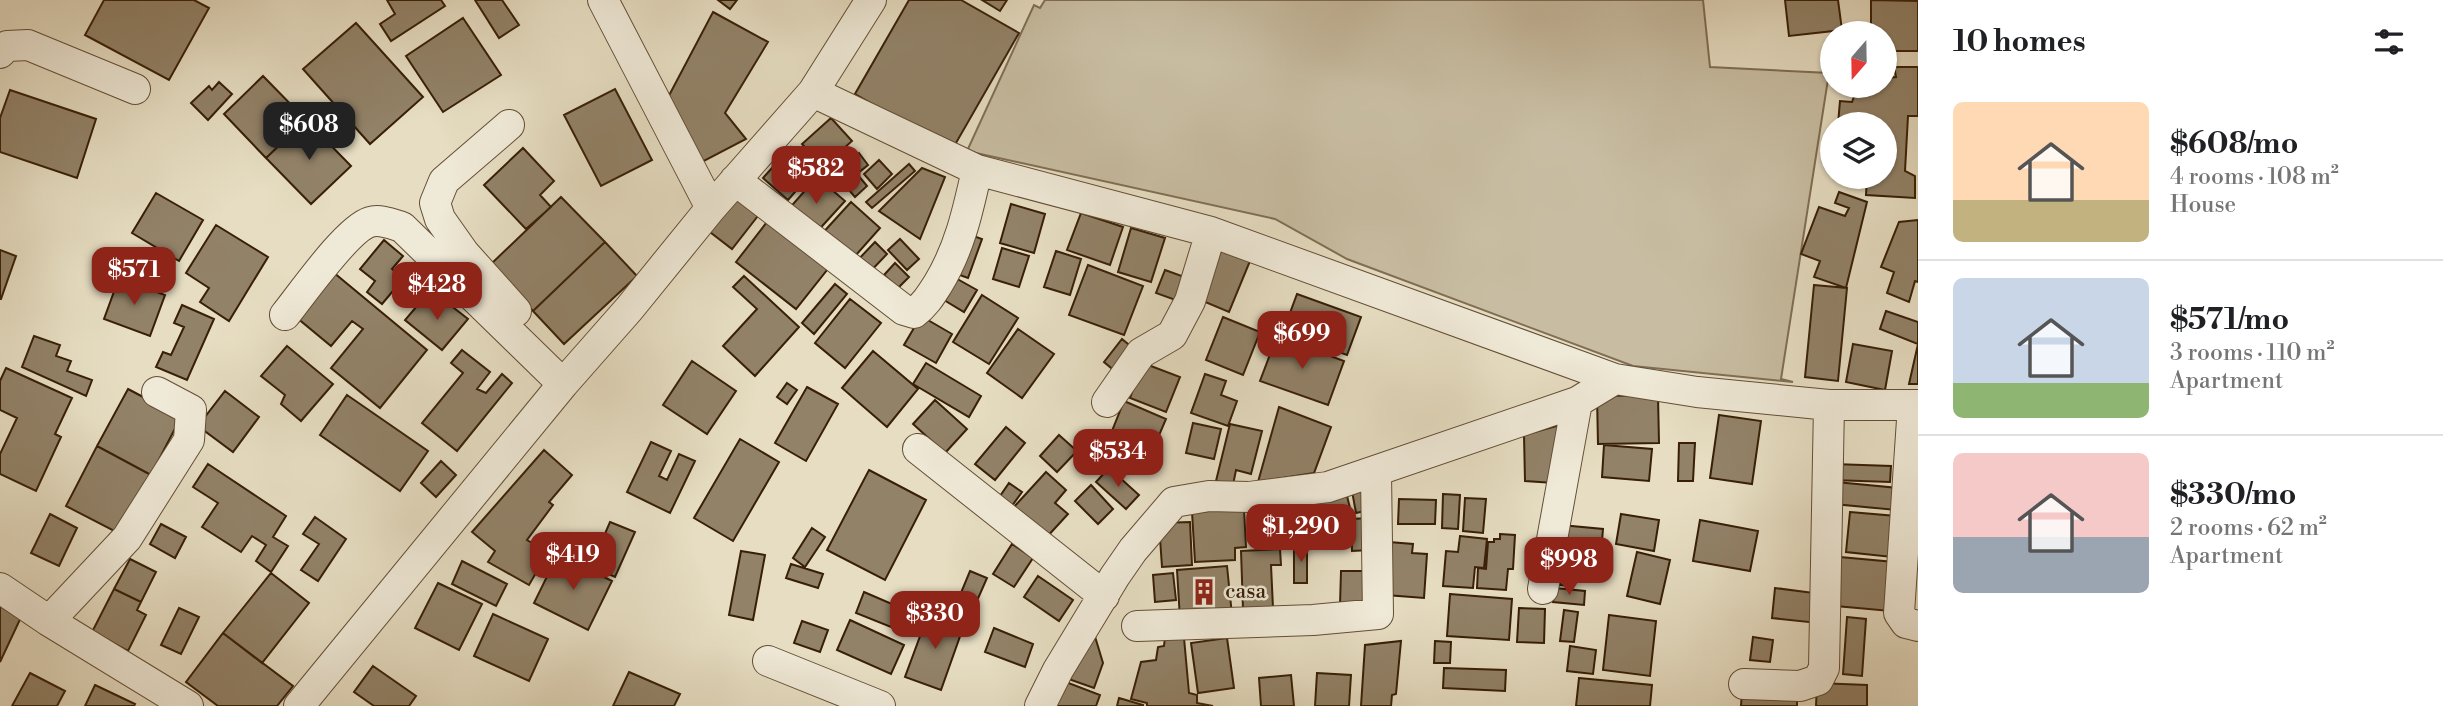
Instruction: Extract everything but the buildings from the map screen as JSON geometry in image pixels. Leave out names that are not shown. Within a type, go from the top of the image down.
[{"type":"street","points":[[603,0],[710,208]]},
{"type":"street","points":[[299,706],[710,208],[813,92],[871,0]]},
{"type":"street","points":[[0,53],[7,46],[27,45],[135,89]]},
{"type":"street","points":[[813,92],[977,170],[1211,232],[1615,379],[1697,392],[1829,405],[1916,405],[1899,613],[1906,623],[1918,626]]},
{"type":"street","points":[[509,125],[444,181],[435,203],[440,219],[464,253],[503,298],[551,344],[568,378]]},
{"type":"street","points":[[735,180],[904,310],[914,313],[923,306],[949,266],[962,234],[977,170]]},
{"type":"street","points":[[285,315],[352,233],[370,222],[383,221],[402,227],[568,378]]},
{"type":"street","points":[[1107,402],[1141,353],[1172,335],[1178,326],[1190,301],[1211,232]]},
{"type":"street","points":[[1040,706],[1058,670],[1133,550],[1174,502],[1209,496],[1249,496],[1328,488],[1577,402],[1615,379]]},
{"type":"street","points":[[48,621],[127,538],[189,440],[191,410],[157,392]]},
{"type":"street","points":[[1543,589],[1577,402]]},
{"type":"street","points":[[1744,684],[1800,686],[1818,681],[1824,668],[1829,405]]},
{"type":"street","points":[[918,449],[1104,596]]},
{"type":"street","points":[[1137,626],[1313,620],[1378,614],[1376,473]]},
{"type":"street","points":[[0,588],[48,621],[188,706]]},
{"type":"street","points":[[768,661],[880,706]]},
{"type":"shaded area","points":[[1045,0],[1703,0],[1710,67],[1820,73],[1820,98],[1825,98],[1823,112],[1820,112],[1820,130],[1781,379],[1793,382],[1633,366],[1347,259],[1275,219],[967,151],[1034,5],[1040,8]]},
{"type":"place","name":"casa","points":[[1204,592]]}]
